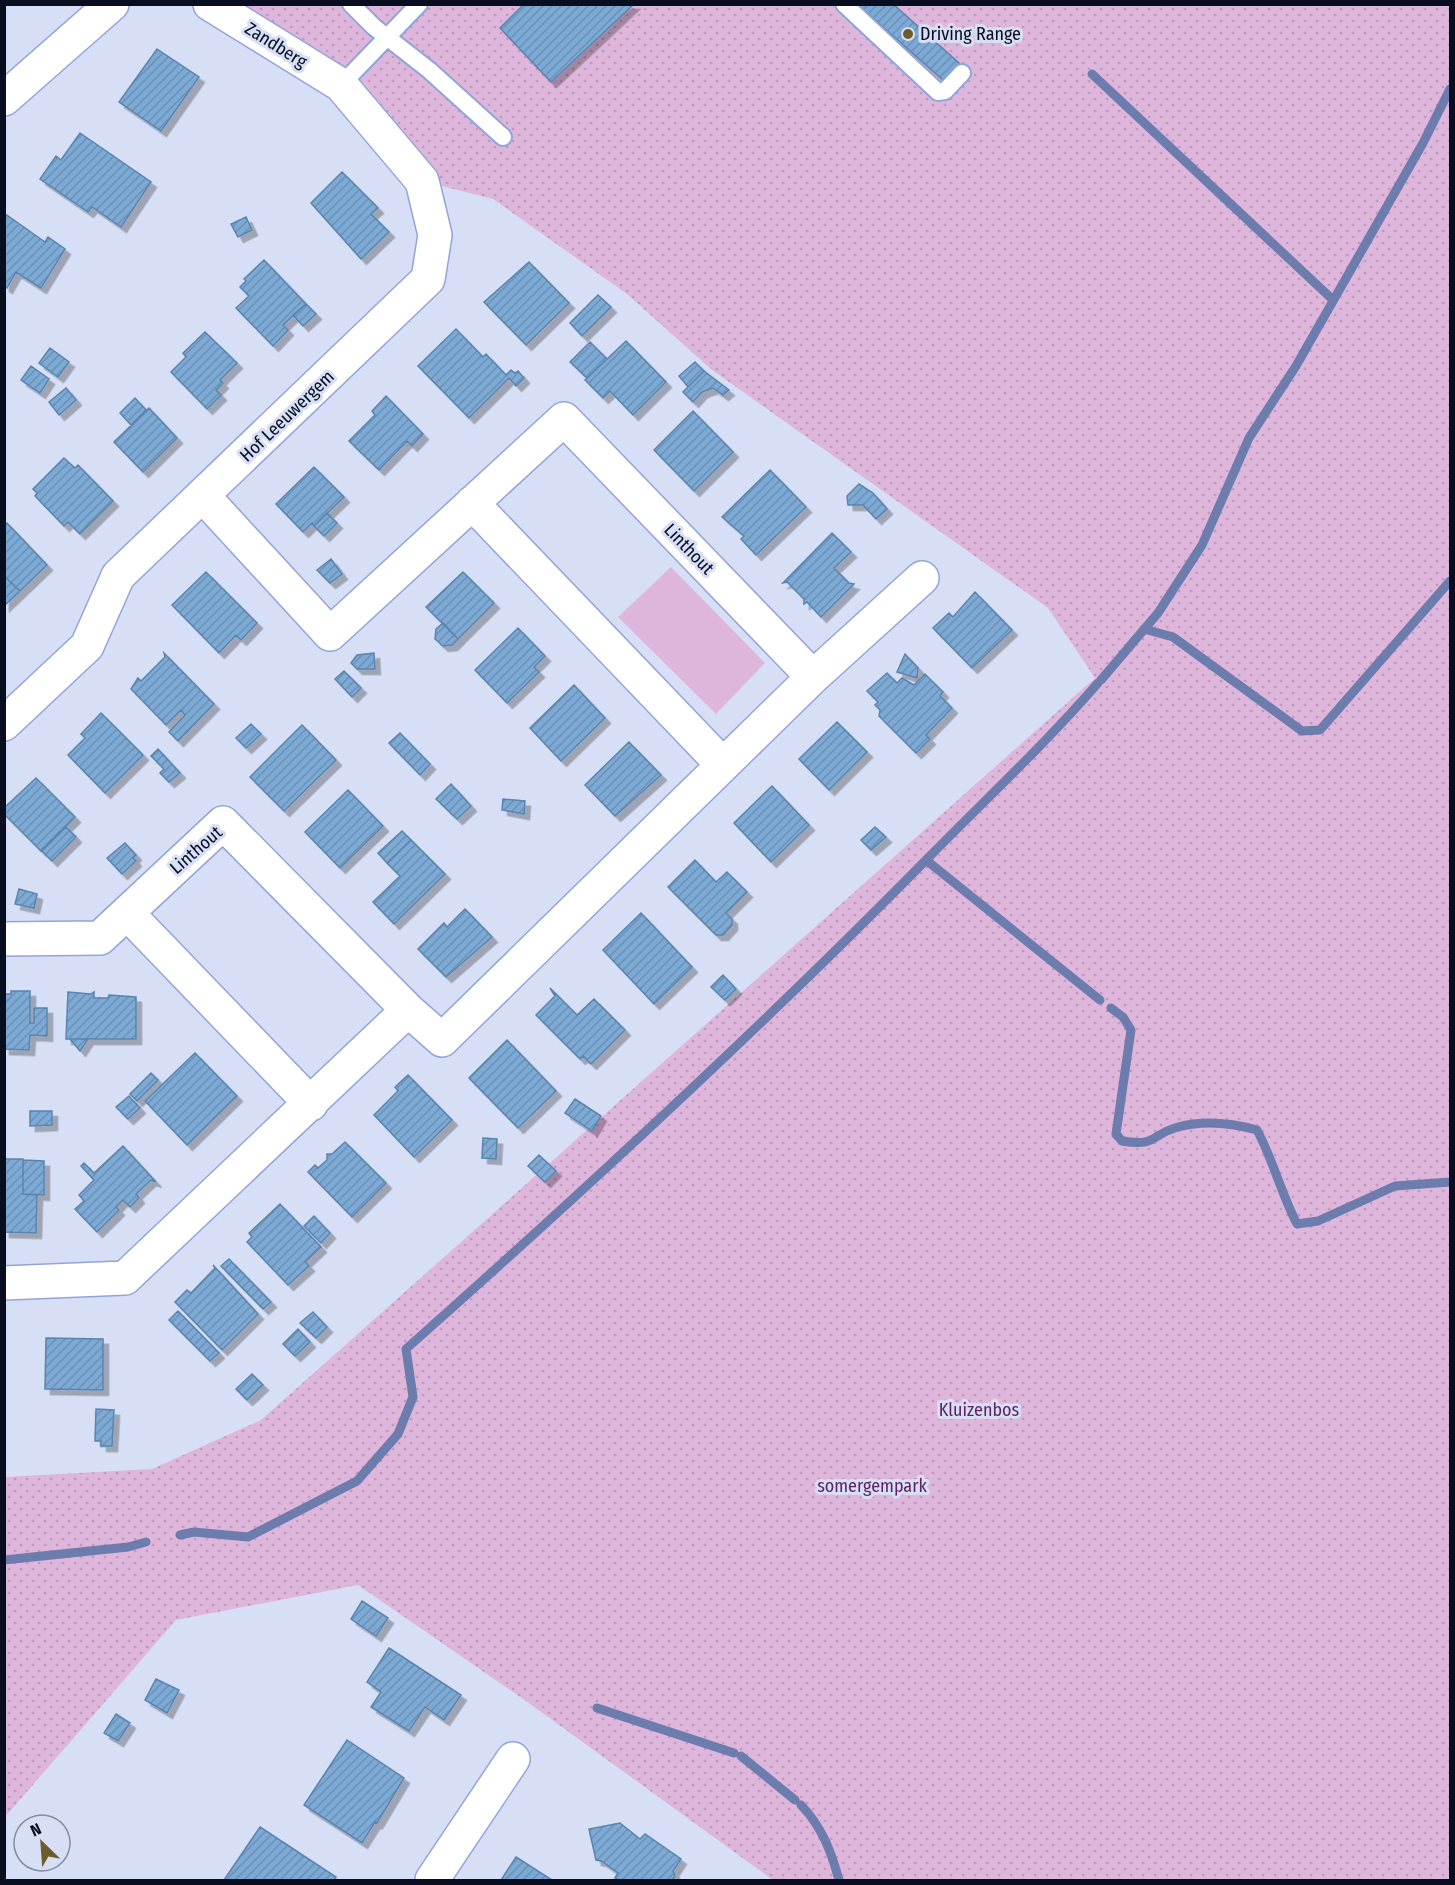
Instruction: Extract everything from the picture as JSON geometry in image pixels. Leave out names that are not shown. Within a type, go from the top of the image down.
[{"type":"street","points":[[4,99],[112,4]]},
{"type":"street","name":"Zandberg","points":[[210,4],[341,85]]},
{"type":"street","name":"Hof Leeuwergem","points":[[4,724],[87,646],[118,576],[204,497],[428,279],[435,236],[422,181],[341,85]]},
{"type":"street","name":"Linthout","points":[[4,939],[100,938],[223,823],[408,1010],[442,1040],[813,677],[564,419],[330,634],[204,497]]},
{"type":"street","points":[[472,503],[722,764]]},
{"type":"street","points":[[813,677],[922,578]]},
{"type":"street","points":[[128,914],[310,1104]]},
{"type":"street","points":[[4,1283],[125,1278],[408,1010]]},
{"type":"street","points":[[432,1881],[513,1759]]},
{"type":"lane","points":[[351,4],[387,38],[429,70],[503,137]]},
{"type":"lane","points":[[341,85],[419,4]]},
{"type":"lane","points":[[844,4],[938,92],[945,91],[962,74]]},
{"type":"green space","name":"Kluizenbos","points":[[211,5],[1450,5],[1450,1880],[773,1880],[526,1701],[358,1585],[176,1620],[5,1817],[5,1477],[152,1469],[261,1420],[1095,678],[1048,608],[712,370],[627,294],[493,199],[422,181],[341,85]]},
{"type":"green space","points":[[671,567],[765,663],[716,714],[618,617]]},
{"type":"building","points":[[524,4],[634,4],[551,82],[500,28]]},
{"type":"building","name":"Driving Range","points":[[857,4],[893,4],[959,63],[943,80]]},
{"type":"building","points":[[157,49],[199,77],[161,131],[119,102]]},
{"type":"building","points":[[80,133],[151,182],[121,227],[92,207],[88,212],[40,179],[56,156],[61,160]]},
{"type":"building","points":[[342,172],[378,208],[371,214],[389,232],[361,259],[311,203]]},
{"type":"building","points":[[4,213],[45,242],[48,237],[65,249],[41,288],[16,272],[7,288],[4,286]]},
{"type":"building","points":[[246,217],[252,230],[238,237],[231,224]]},
{"type":"building","points":[[264,260],[306,304],[283,325],[288,330],[273,346],[236,308],[249,296],[240,287],[246,281],[244,279]]},
{"type":"building","points":[[529,262],[569,303],[526,345],[484,302]]},
{"type":"building","points":[[598,295],[611,307],[582,336],[570,323]]},
{"type":"building","points":[[306,304],[316,314],[303,326],[293,315]]},
{"type":"building","points":[[456,329],[483,357],[486,354],[506,375],[511,370],[515,373],[518,371],[524,378],[516,386],[509,378],[469,418],[418,366]]},
{"type":"building","points":[[205,332],[237,363],[220,380],[223,383],[216,390],[221,395],[207,409],[171,372],[186,357],[183,353]]},
{"type":"building","points":[[626,341],[666,382],[633,415],[610,391],[603,398],[585,380]]},
{"type":"building","points":[[590,342],[607,359],[587,378],[570,362]]},
{"type":"building","points":[[50,348],[69,362],[58,377],[39,363]]},
{"type":"building","points":[[695,362],[704,371],[688,387],[679,376]]},
{"type":"building","points":[[31,366],[49,379],[40,393],[21,380]]},
{"type":"building","points":[[704,371],[729,390],[723,395],[713,388],[702,392],[693,402],[683,392]]},
{"type":"building","points":[[66,388],[76,400],[59,415],[49,402]]},
{"type":"building","points":[[386,396],[423,434],[412,446],[407,441],[379,470],[349,441],[375,415],[372,411]]},
{"type":"building","points":[[135,398],[146,410],[131,425],[120,413]]},
{"type":"building","points":[[149,408],[177,438],[143,472],[114,442]]},
{"type":"building","points":[[693,411],[733,452],[694,491],[654,450]]},
{"type":"building","points":[[64,458],[75,468],[78,465],[113,501],[80,534],[68,522],[64,526],[35,496],[37,493],[33,489]]},
{"type":"building","points":[[314,467],[344,497],[314,526],[312,523],[303,532],[276,504]]},
{"type":"building","points":[[770,470],[806,507],[756,555],[741,539],[744,536],[722,517]]},
{"type":"building","points":[[859,484],[873,493],[887,509],[876,519],[863,505],[848,505],[847,496]]},
{"type":"building","points":[[327,513],[337,523],[324,536],[314,526]]},
{"type":"building","points":[[7,523],[47,565],[20,591],[4,576],[4,525]]},
{"type":"building","points":[[832,533],[851,552],[834,568],[849,583],[854,584],[821,617],[807,602],[804,604],[804,599],[787,582],[783,583]]},
{"type":"building","points":[[331,559],[342,574],[330,583],[317,570]]},
{"type":"building","points":[[206,572],[257,623],[241,640],[236,635],[219,653],[172,605]]},
{"type":"building","points":[[463,572],[494,603],[458,639],[426,607]]},
{"type":"building","points":[[4,576],[20,591],[4,606]]},
{"type":"building","points":[[975,592],[1012,630],[972,668],[933,628],[949,613],[953,617]]},
{"type":"building","points":[[443,623],[458,639],[452,645],[443,646],[435,639],[436,629]]},
{"type":"building","points":[[518,628],[545,656],[534,667],[539,672],[507,703],[475,670]]},
{"type":"building","points":[[164,653],[214,704],[178,741],[169,732],[185,715],[181,710],[166,725],[131,689],[138,678],[141,681],[165,657]]},
{"type":"building","points":[[374,653],[375,669],[357,669],[351,663],[357,655]]},
{"type":"building","points":[[905,654],[918,668],[917,678],[897,672]]},
{"type":"building","points":[[344,671],[361,688],[352,697],[335,679]]},
{"type":"building","points":[[887,673],[897,683],[902,678],[914,685],[925,674],[943,692],[940,696],[952,708],[926,735],[930,739],[916,753],[879,716],[880,710],[875,705],[878,702],[867,691]]},
{"type":"building","points":[[574,685],[605,718],[561,761],[530,728]]},
{"type":"building","points":[[101,713],[143,755],[105,793],[68,755],[85,738],[81,734]]},
{"type":"building","points":[[837,722],[867,752],[829,790],[799,759]]},
{"type":"building","points":[[251,724],[261,734],[246,748],[236,738]]},
{"type":"building","points":[[302,725],[336,760],[284,811],[250,777]]},
{"type":"building","points":[[400,733],[430,764],[420,775],[389,743]]},
{"type":"building","points":[[629,742],[661,775],[615,816],[585,785]]},
{"type":"building","points":[[158,749],[180,773],[169,782],[160,773],[164,769],[151,756]]},
{"type":"building","points":[[36,778],[75,817],[41,851],[4,814],[4,808]]},
{"type":"building","points":[[451,784],[471,806],[457,819],[436,799]]},
{"type":"building","points":[[772,786],[809,825],[771,862],[734,823]]},
{"type":"building","points":[[348,790],[383,826],[340,868],[305,832]]},
{"type":"building","points":[[503,799],[525,801],[524,814],[502,810]]},
{"type":"building","points":[[66,827],[76,837],[52,861],[42,851]]},
{"type":"building","points":[[875,827],[886,837],[871,850],[861,840]]},
{"type":"building","points":[[402,831],[411,840],[387,863],[378,853]]},
{"type":"building","points":[[411,840],[445,874],[394,924],[373,902],[400,876],[387,863]]},
{"type":"building","points":[[125,843],[136,855],[133,858],[136,861],[122,874],[107,858]]},
{"type":"building","points":[[695,860],[716,882],[727,872],[747,892],[726,913],[732,919],[732,925],[723,935],[716,935],[668,887]]},
{"type":"building","points":[[19,889],[37,894],[34,908],[15,904]]},
{"type":"building","points":[[465,909],[492,937],[446,977],[418,949],[444,923],[447,927]]},
{"type":"building","points":[[641,913],[692,967],[654,1004],[603,950]]},
{"type":"building","points":[[723,975],[736,989],[725,1000],[711,987]]},
{"type":"building","points":[[550,988],[577,1015],[594,999],[625,1030],[591,1064],[583,1056],[580,1059],[536,1015],[555,996]]},
{"type":"building","points":[[11,991],[30,991],[30,1023],[34,1023],[34,1008],[47,1008],[47,1036],[30,1035],[29,1050],[4,1049],[4,994],[11,994]]},
{"type":"building","points":[[68,992],[91,994],[94,992],[94,998],[108,998],[109,995],[136,997],[136,1039],[66,1039]]},
{"type":"building","points":[[70,1039],[88,1039],[80,1051]]},
{"type":"building","points":[[507,1040],[556,1091],[518,1128],[469,1078]]},
{"type":"building","points":[[195,1053],[237,1096],[187,1145],[145,1101]]},
{"type":"building","points":[[151,1073],[158,1080],[137,1101],[130,1094]]},
{"type":"building","points":[[408,1075],[452,1120],[414,1157],[374,1115],[398,1091],[395,1087]]},
{"type":"building","points":[[129,1096],[140,1108],[128,1119],[116,1107]]},
{"type":"building","points":[[575,1099],[601,1116],[592,1131],[565,1113]]},
{"type":"building","points":[[30,1111],[52,1111],[52,1125],[30,1126]]},
{"type":"building","points":[[483,1138],[497,1139],[496,1159],[482,1158]]},
{"type":"building","points":[[345,1142],[386,1183],[352,1217],[308,1172],[315,1165],[318,1168],[327,1160],[327,1154],[332,1154]]},
{"type":"building","points":[[123,1146],[156,1182],[151,1180],[136,1194],[139,1198],[130,1207],[123,1200],[116,1207],[119,1210],[97,1232],[75,1209],[84,1201],[79,1195],[94,1180],[81,1166],[84,1163],[94,1173]]},
{"type":"building","points":[[539,1155],[556,1171],[545,1182],[528,1166]]},
{"type":"building","points":[[4,1159],[23,1159],[23,1194],[37,1195],[36,1233],[4,1232]]},
{"type":"building","points":[[23,1160],[44,1161],[44,1195],[23,1194]]},
{"type":"building","points":[[280,1204],[321,1247],[305,1262],[309,1266],[288,1285],[247,1242],[252,1237],[249,1233]]},
{"type":"building","points":[[314,1216],[330,1233],[321,1243],[304,1226]]},
{"type":"building","points":[[229,1259],[271,1302],[263,1309],[221,1266]]},
{"type":"building","points":[[213,1265],[258,1314],[222,1350],[175,1302],[187,1290],[191,1293],[215,1268]]},
{"type":"building","points":[[178,1311],[219,1353],[210,1361],[169,1320]]},
{"type":"building","points":[[313,1312],[327,1327],[316,1338],[300,1323]]},
{"type":"building","points":[[298,1329],[310,1342],[295,1356],[283,1344]]},
{"type":"building","points":[[46,1338],[103,1339],[103,1390],[45,1389]]},
{"type":"building","points":[[252,1374],[263,1385],[247,1400],[236,1389]]},
{"type":"building","points":[[96,1409],[114,1410],[112,1446],[101,1446],[101,1441],[95,1441]]},
{"type":"building","points":[[362,1601],[388,1618],[376,1636],[351,1619]]},
{"type":"building","points":[[389,1648],[461,1695],[444,1720],[425,1707],[409,1731],[371,1707],[381,1692],[367,1682]]},
{"type":"building","points":[[156,1679],[179,1690],[167,1713],[145,1700]]},
{"type":"building","points":[[116,1714],[130,1723],[118,1741],[104,1733]]},
{"type":"building","points":[[347,1740],[404,1778],[362,1843],[304,1805]]},
{"type":"building","points":[[620,1823],[640,1839],[645,1834],[681,1859],[673,1871],[675,1876],[672,1880],[619,1880],[615,1878],[618,1873],[596,1860],[589,1829]]},
{"type":"building","points":[[260,1827],[336,1877],[334,1880],[224,1880]]},
{"type":"building","points":[[516,1857],[552,1880],[501,1880]]},
{"type":"waterway","points":[[1092,74],[1332,299]]},
{"type":"waterway","points":[[1101,680],[1158,613],[1202,545],[1249,438],[1296,366],[1423,143],[1450,89]]},
{"type":"waterway","points":[[1144,629],[1173,637],[1302,731],[1320,730],[1450,581]]},
{"type":"waterway","points":[[180,1535],[194,1532],[248,1537],[357,1481],[398,1434],[413,1397],[406,1349],[540,1229],[738,1045],[867,920],[1037,749],[1098,683]]},
{"type":"waterway","points":[[926,860],[1100,1000]]},
{"type":"waterway","points":[[1111,1008],[1123,1017],[1131,1030],[1116,1134],[1122,1141],[1148,1141],[1178,1127],[1208,1123],[1228,1124],[1257,1130],[1297,1224],[1318,1221],[1395,1186],[1450,1182]]},
{"type":"waterway","points":[[4,1560],[128,1547],[146,1542]]},
{"type":"waterway","points":[[597,1708],[734,1753]]},
{"type":"waterway","points":[[741,1756],[795,1800]]},
{"type":"waterway","points":[[801,1805],[815,1822],[825,1840],[839,1880]]},
{"type":"place","name":"Driving Range","points":[[908,34]]},
{"type":"park label","name":"somergempark","points":[[872,1486]]}]
